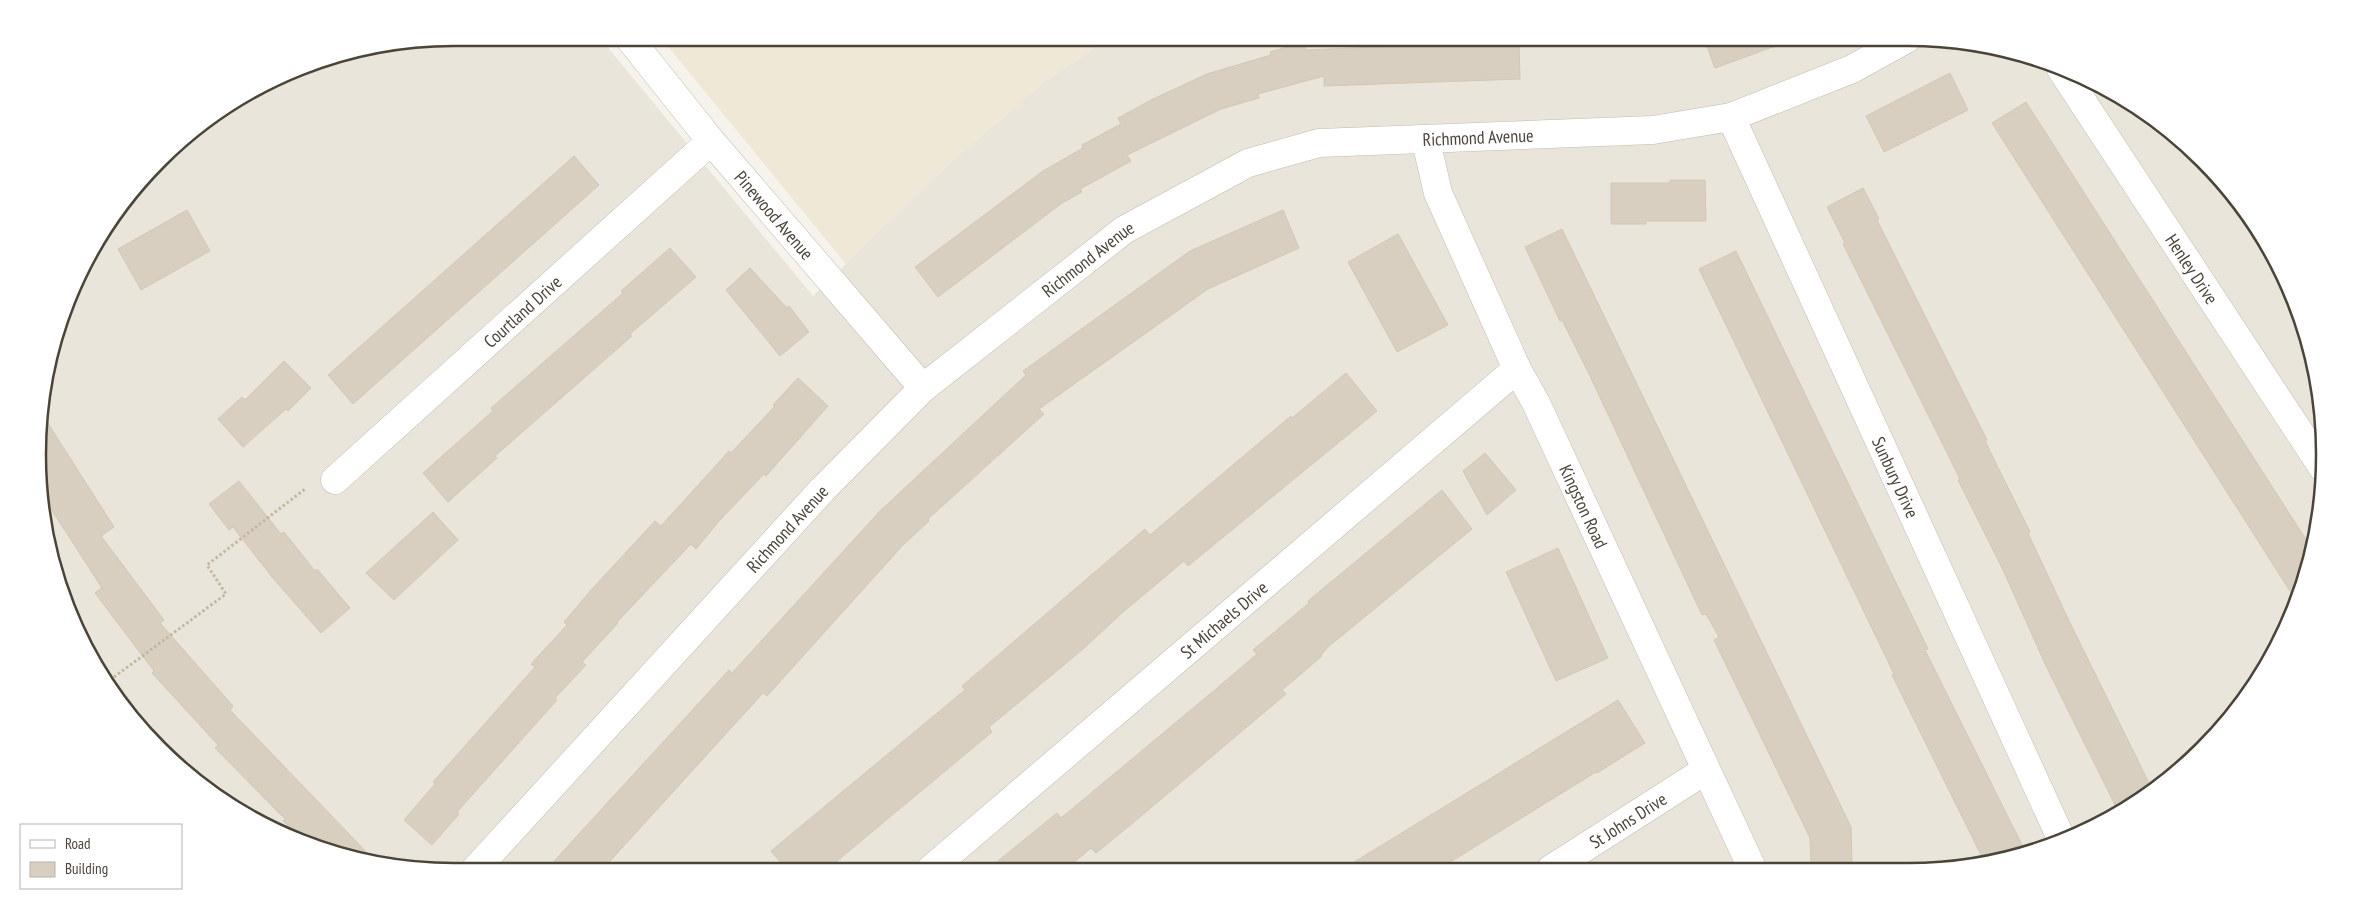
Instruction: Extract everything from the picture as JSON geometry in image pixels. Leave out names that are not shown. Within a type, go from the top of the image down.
[{"type":"street","name":"Pinewood Avenue","points":[[635,46],[711,141],[923,388]]},
{"type":"street","name":"Richmond Avenue","points":[[482,863],[816,497],[923,388],[1124,230],[1248,163],[1319,143],[1426,141],[1653,130],[1731,117],[1852,69],[1894,46]]},
{"type":"street","name":"Henley Drive","points":[[2067,78],[2316,457]]},
{"type":"street","name":"Sunbury Drive","points":[[1731,117],[2059,834]]},
{"type":"street","name":"Courtland Drive","points":[[335,480],[711,141]]},
{"type":"street","name":"Kingston Road","points":[[1426,141],[1438,194],[1517,369],[1536,403],[1750,863]]},
{"type":"street","name":"St Michaels Drive","points":[[938,863],[1517,369]]},
{"type":"street","name":"St Johns Drive","points":[[1559,863],[1706,770]]},
{"type":"path","points":[[113,678],[226,594],[207,565],[303,489],[335,480]]},
{"type":"shaded area","points":[[454,46],[607,46],[813,296],[949,163],[1048,79],[1097,46],[1908,46],[1934,47],[1987,54],[2013,60],[2064,77],[2112,101],[2134,115],[2177,148],[2196,166],[2214,185],[2247,228],[2261,250],[2285,298],[2302,349],[2308,375],[2315,428],[2316,454],[2315,481],[2308,534],[2302,560],[2285,611],[2261,659],[2247,681],[2214,724],[2177,761],[2134,794],[2112,808],[2064,832],[2013,849],[1961,859],[1908,863],[454,863],[401,859],[349,849],[298,832],[250,808],[228,794],[185,761],[148,724],[115,681],[101,659],[77,611],[68,586],[54,534],[50,508],[47,481],[47,428],[54,375],[60,349],[77,298],[88,274],[101,250],[131,206],[148,185],[185,148],[228,115],[250,101],[298,77],[349,60],[375,54],[428,47]]},
{"type":"shaded area","points":[[668,46],[1097,46],[1048,79],[949,163],[846,264]]},
{"type":"building","points":[[1290,46],[1305,46],[1306,50],[1401,46],[1519,46],[1520,79],[1324,86],[1324,76],[1258,94],[1259,98],[1221,109],[1127,155],[1131,161],[1080,189],[1082,192],[1062,203],[938,297],[915,267],[1043,171],[1083,148],[1082,145],[1121,124],[1118,118],[1153,99],[1207,74],[1271,55],[1270,52]]},
{"type":"building","points":[[1707,46],[1775,46],[1715,68]]},
{"type":"building","points":[[1950,73],[1968,110],[1884,152],[1866,116]]},
{"type":"building","points":[[2026,102],[2307,540],[2291,593],[1992,123]]},
{"type":"building","points":[[574,156],[599,185],[353,404],[328,375]]},
{"type":"building","points":[[1670,180],[1705,180],[1706,221],[1646,221],[1646,224],[1611,224],[1611,183],[1670,183]]},
{"type":"building","points":[[1863,188],[1879,219],[1877,220],[1987,440],[1985,441],[2030,532],[2028,533],[2071,625],[2149,783],[2115,806],[2046,666],[2004,572],[1958,480],[1960,479],[1843,244],[1845,243],[1827,207]]},
{"type":"building","points":[[187,210],[210,251],[141,290],[118,249]]},
{"type":"building","points":[[1283,210],[1299,248],[1208,289],[1039,409],[1044,414],[928,519],[929,521],[903,545],[767,696],[763,693],[608,863],[552,863],[729,670],[732,673],[880,511],[1026,375],[1023,371],[1190,251]]},
{"type":"building","points":[[1562,229],[1851,827],[1852,863],[1811,863],[1810,838],[1714,640],[1719,637],[1706,614],[1702,615],[1590,376],[1562,320],[1560,321],[1525,247]]},
{"type":"building","points":[[1398,234],[1448,325],[1397,352],[1348,262]]},
{"type":"building","points":[[670,248],[696,277],[495,456],[497,458],[448,502],[423,473],[493,411],[491,408],[623,293],[621,291]]},
{"type":"building","points":[[1736,251],[1928,649],[1925,650],[2023,846],[1981,856],[1892,675],[1894,674],[1699,269]]},
{"type":"building","points":[[750,268],[787,308],[789,306],[809,332],[780,356],[726,290]]},
{"type":"building","points":[[284,361],[311,388],[288,411],[286,409],[243,447],[218,419],[242,397],[245,400]]},
{"type":"building","points":[[1346,373],[1377,411],[1188,566],[1184,561],[1123,612],[1082,650],[989,727],[992,732],[835,863],[781,863],[771,851],[965,690],[962,686],[1145,529],[1150,535],[1291,416],[1292,418]]},
{"type":"building","points":[[798,378],[828,406],[766,476],[764,474],[719,521],[696,549],[691,544],[617,622],[582,662],[586,665],[555,698],[557,700],[457,812],[459,814],[432,845],[404,820],[435,784],[433,782],[535,667],[531,664],[567,625],[564,622],[592,589],[655,521],[661,526],[729,451],[731,453],[775,406],[773,405]]},
{"type":"building","points":[[48,423],[114,527],[101,536],[164,620],[160,623],[233,706],[230,710],[368,853],[323,841],[290,828],[283,821],[285,819],[215,748],[218,745],[152,673],[154,671],[95,593],[102,588],[50,507],[46,454]]},
{"type":"building","points":[[1485,453],[1516,490],[1487,515],[1463,471]]},
{"type":"building","points":[[239,481],[281,534],[284,532],[315,571],[317,569],[350,608],[321,633],[272,577],[233,527],[229,530],[209,504]]},
{"type":"building","points":[[1442,490],[1472,529],[1328,647],[1322,656],[1282,690],[1286,694],[1096,853],[1091,848],[1073,863],[996,863],[1057,813],[1061,818],[1216,689],[1257,654],[1253,650],[1309,603],[1308,601]]},
{"type":"building","points":[[433,512],[458,540],[394,600],[366,573]]},
{"type":"building","points":[[1558,548],[1608,658],[1556,681],[1506,572]]},
{"type":"building","points":[[1618,700],[1645,743],[1449,863],[1353,863]]}]
